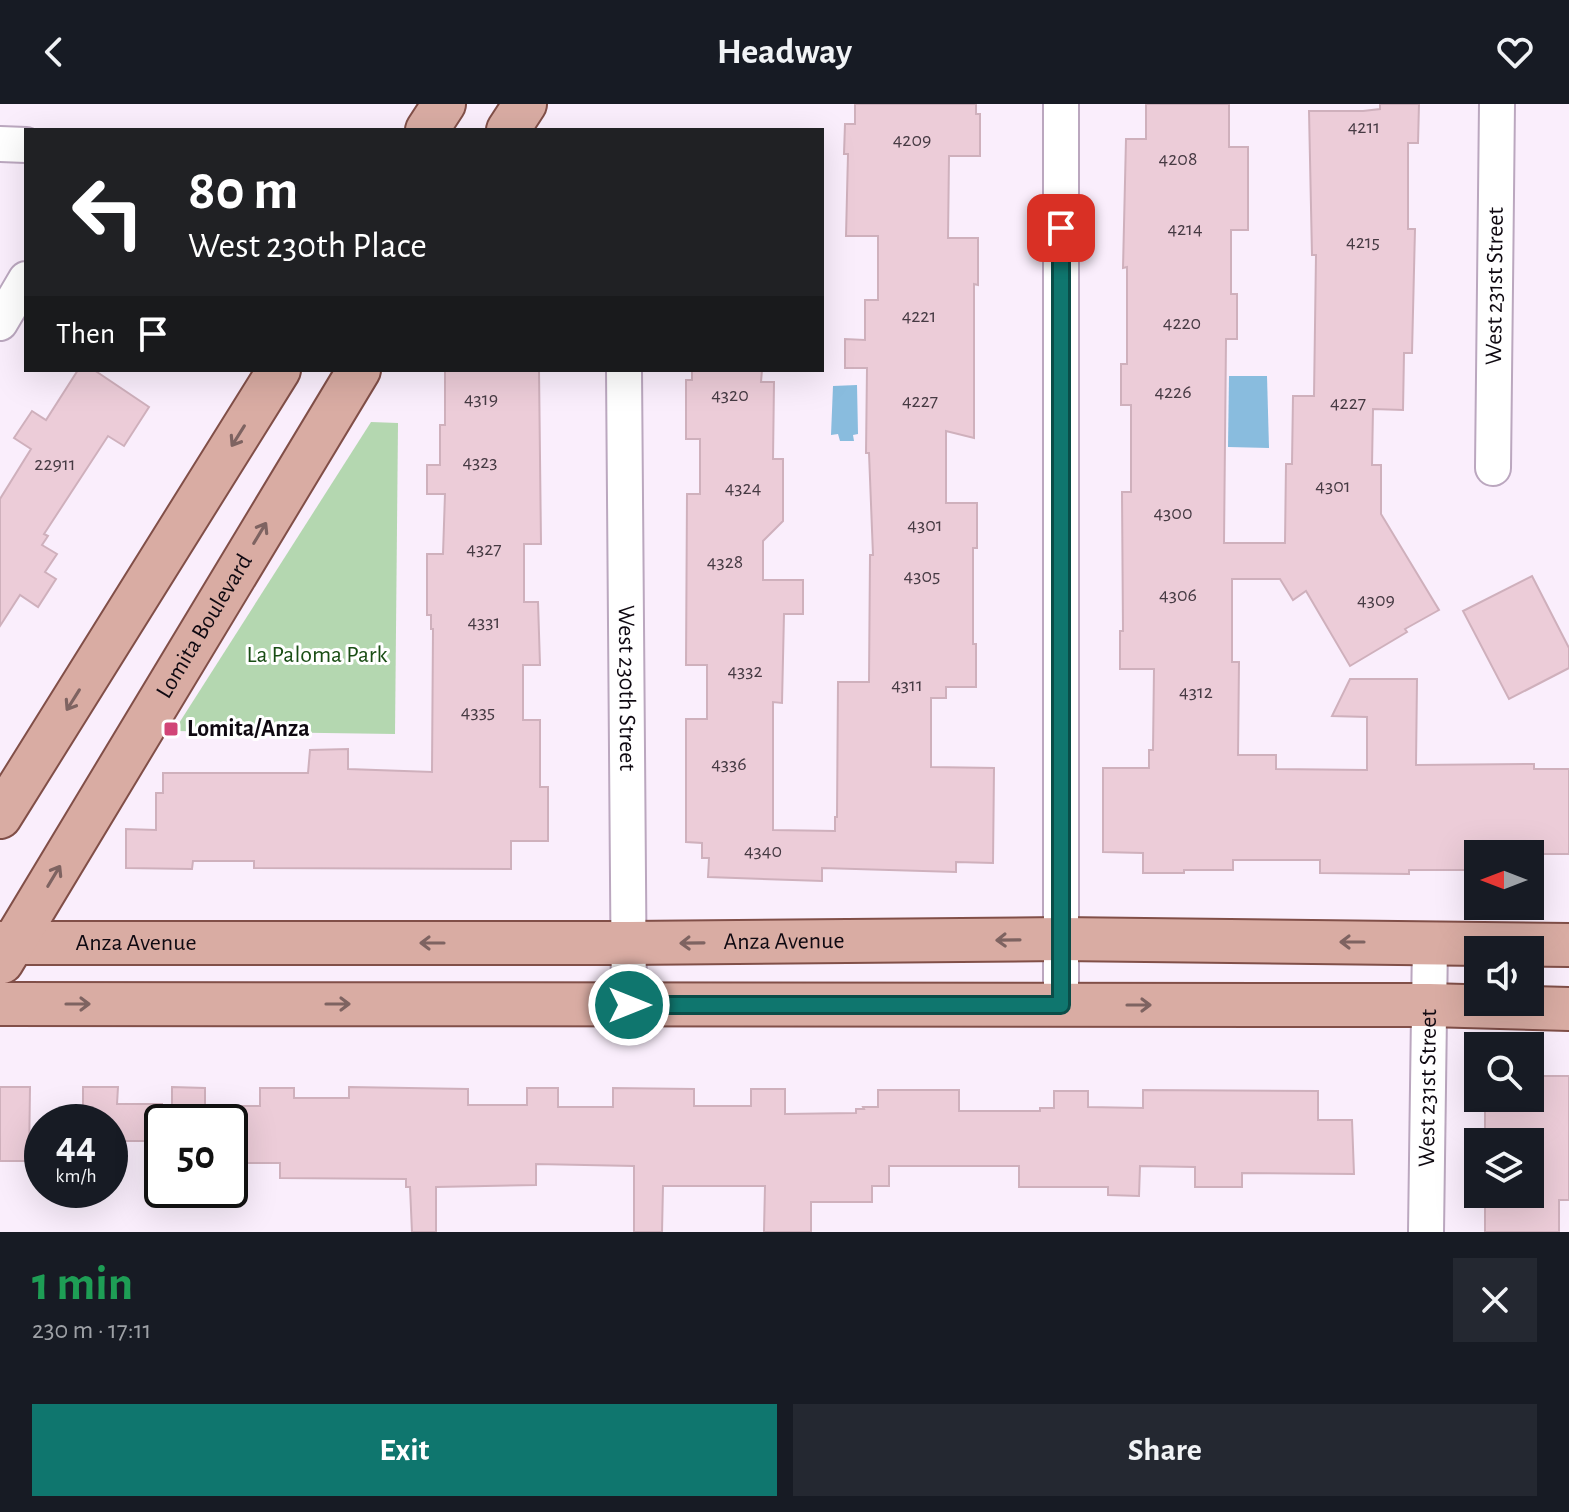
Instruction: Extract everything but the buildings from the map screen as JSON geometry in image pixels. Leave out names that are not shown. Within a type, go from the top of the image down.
[{"type":"main road","points":[[428,128],[444,104]]},
{"type":"main road","points":[[509,128],[525,104]]},
{"type":"main road","points":[[0,817],[278,372]]},
{"type":"main road","name":"Lomita Boulevard","points":[[5,950],[358,372]]},
{"type":"main road","name":"Anza Avenue","points":[[5,950],[1061,939],[1569,945]]},
{"type":"main road","points":[[0,1004],[1429,1005],[1569,1009]]},
{"type":"street","points":[[1061,104],[1061,1005]]},
{"type":"street","name":"West 231st Street","points":[[1493,468],[1497,104]]},
{"type":"street","points":[[0,144],[24,145]]},
{"type":"street","points":[[0,323],[24,282]]},
{"type":"street","name":"West 230th Street","points":[[624,372],[629,1005]]},
{"type":"street","name":"West 231st Street","points":[[1426,1232],[1430,942]]},
{"type":"green space","name":"La Paloma Park","points":[[371,422],[398,423],[395,734],[174,731]]},
{"type":"water","points":[[1229,376],[1267,376],[1269,448],[1228,447]]},
{"type":"water","points":[[857,385],[858,434],[853,435],[854,441],[840,441],[838,434],[831,435],[833,386]]},
{"type":"place","name":"Lomita/Anza","points":[[171,729]]},
{"type":"route","points":[[629,1005],[1061,1005],[1061,228]]}]
